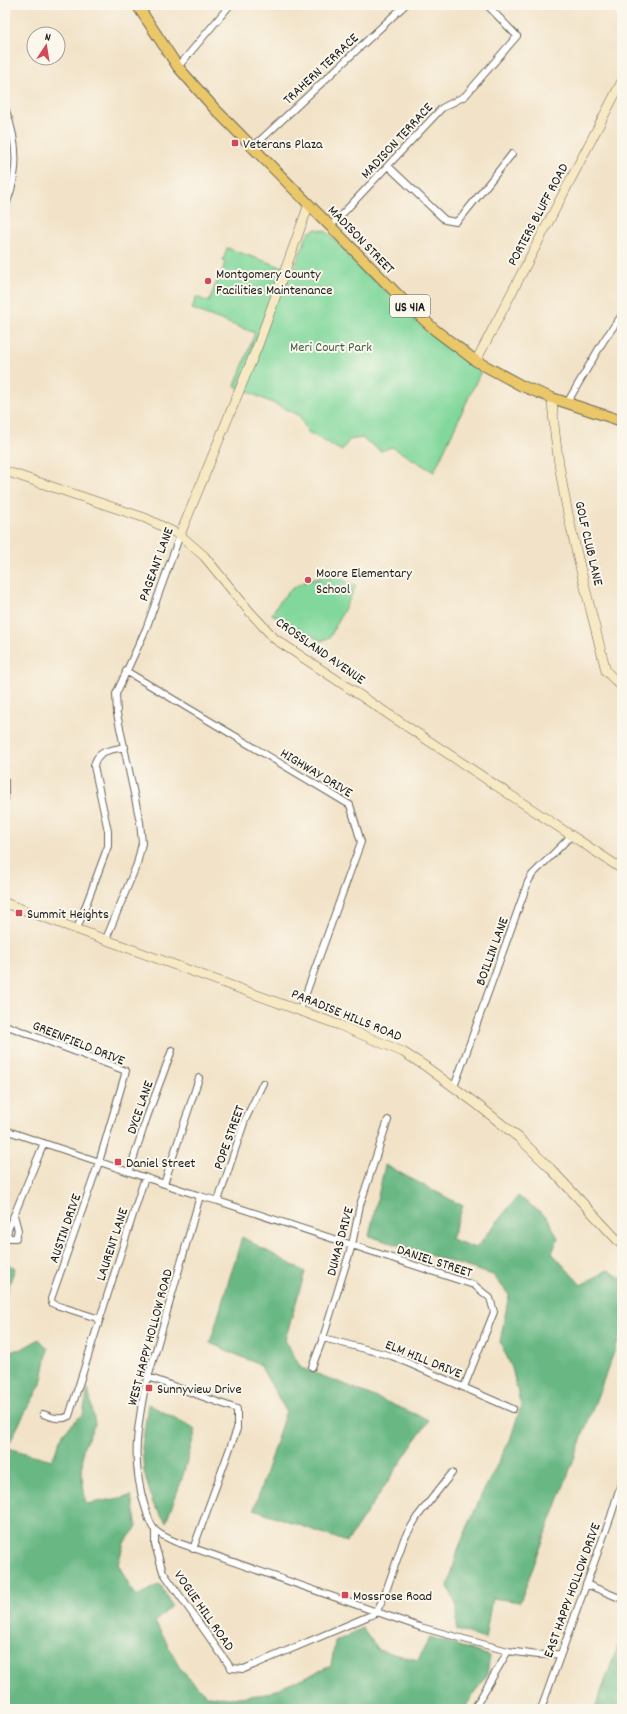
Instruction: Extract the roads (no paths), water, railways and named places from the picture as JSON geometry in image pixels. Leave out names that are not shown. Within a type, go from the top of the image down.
[{"type":"main road","name":"MADISON STREET","points":[[137,5],[178,66],[214,108],[252,148],[310,204],[330,227],[435,330],[476,360],[522,386],[552,398],[622,421]]},
{"type":"street","points":[[178,66],[230,5]]},
{"type":"street","name":"TRAHERN TERRACE","points":[[252,148],[405,5]]},
{"type":"street","name":"MADISON TERRACE","points":[[330,227],[442,108],[465,96],[517,36],[487,5]]},
{"type":"street","name":"PORTERS BLUFF ROAD","points":[[476,360],[622,81]]},
{"type":"street","points":[[5,108],[11,127],[16,158],[14,176],[5,209]]},
{"type":"street","points":[[388,166],[445,220],[456,222],[512,154]]},
{"type":"street","name":"PAGEANT LANE","points":[[106,939],[137,864],[142,843],[140,822],[124,747],[116,698],[120,684],[146,629],[180,535],[258,345],[310,204]]},
{"type":"street","points":[[567,403],[604,340],[622,315]]},
{"type":"street","name":"GOLF CLUB LANE","points":[[552,398],[554,435],[576,549],[606,671],[622,687]]},
{"type":"street","name":"CROSSLAND AVENUE","points":[[5,470],[145,518],[180,535],[204,556],[250,612],[276,639],[622,869]]},
{"type":"street","name":"HIGHWAY DRIVE","points":[[126,671],[350,806],[361,842],[300,1010]]},
{"type":"street","points":[[77,929],[108,846],[108,831],[94,766],[95,760],[98,755],[103,752],[124,747]]},
{"type":"street","points":[[5,781],[5,798]]},
{"type":"street","name":"BOILLIN LANE","points":[[454,1088],[528,882],[532,875],[571,836]]},
{"type":"street","name":"PARADISE HILLS ROAD","points":[[5,903],[300,1010],[374,1038],[403,1052],[501,1123],[531,1149],[622,1245]]},
{"type":"street","name":"GREENFIELD DRIVE","points":[[5,1026],[126,1071],[99,1162]]},
{"type":"street","name":"DYCE LANE","points":[[129,1172],[147,1116],[172,1050]]},
{"type":"street","points":[[164,1184],[199,1078]]},
{"type":"street","name":"POPE STREET","points":[[218,1200],[245,1120],[263,1083]]},
{"type":"street","name":"DUMAS DRIVE","points":[[312,1367],[323,1338],[352,1245],[360,1205],[388,1120]]},
{"type":"street","name":"DANIEL STREET","points":[[5,1130],[200,1196],[218,1200],[474,1285],[490,1298],[494,1312],[464,1387]]},
{"type":"street","points":[[14,1215],[44,1143]]},
{"type":"street","name":"AUSTIN DRIVE","points":[[99,1162],[59,1280],[52,1295],[52,1303],[100,1319]]},
{"type":"street","name":"LAURENT LANE","points":[[43,1414],[53,1418],[66,1418],[69,1416],[145,1177]]},
{"type":"street","name":"WEST HAPPY HOLLOW ROAD","points":[[155,1531],[143,1501],[137,1474],[136,1465],[139,1425],[148,1377],[200,1196]]},
{"type":"street","name":"ELM HILL DRIVE","points":[[323,1338],[392,1356],[513,1409]]},
{"type":"street","points":[[148,1377],[237,1409],[237,1429],[193,1548]]},
{"type":"street","points":[[376,1613],[385,1594],[404,1538],[417,1517],[452,1473]]},
{"type":"street","name":"EAST HAPPY HOLLOW DRIVE","points":[[541,1709],[622,1480]]},
{"type":"street","points":[[155,1531],[176,1542],[376,1613],[420,1627],[508,1652],[538,1655],[560,1654]]},
{"type":"street","name":"VOGUE HILL ROAD","points":[[155,1531],[155,1545],[163,1572],[231,1668],[244,1669],[376,1613]]},
{"type":"street","points":[[586,1584],[622,1599]]},
{"type":"street","points":[[474,1709],[508,1652]]},
{"type":"place","name":"Veterans Plaza","points":[[235,143]]},
{"type":"place","name":"Montgomery County Facilities Maintenance","points":[[208,281]]},
{"type":"place","name":"Moore Elementary School","points":[[308,580]]},
{"type":"place","name":"Summit Heights","points":[[19,913]]},
{"type":"place","name":"Daniel Street","points":[[118,1162]]},
{"type":"place","name":"Sunnyview Drive","points":[[149,1388]]},
{"type":"place","name":"Mossrose Road","points":[[345,1595]]},
{"type":"park label","name":"Meri Court Park","points":[[331,346]]}]
